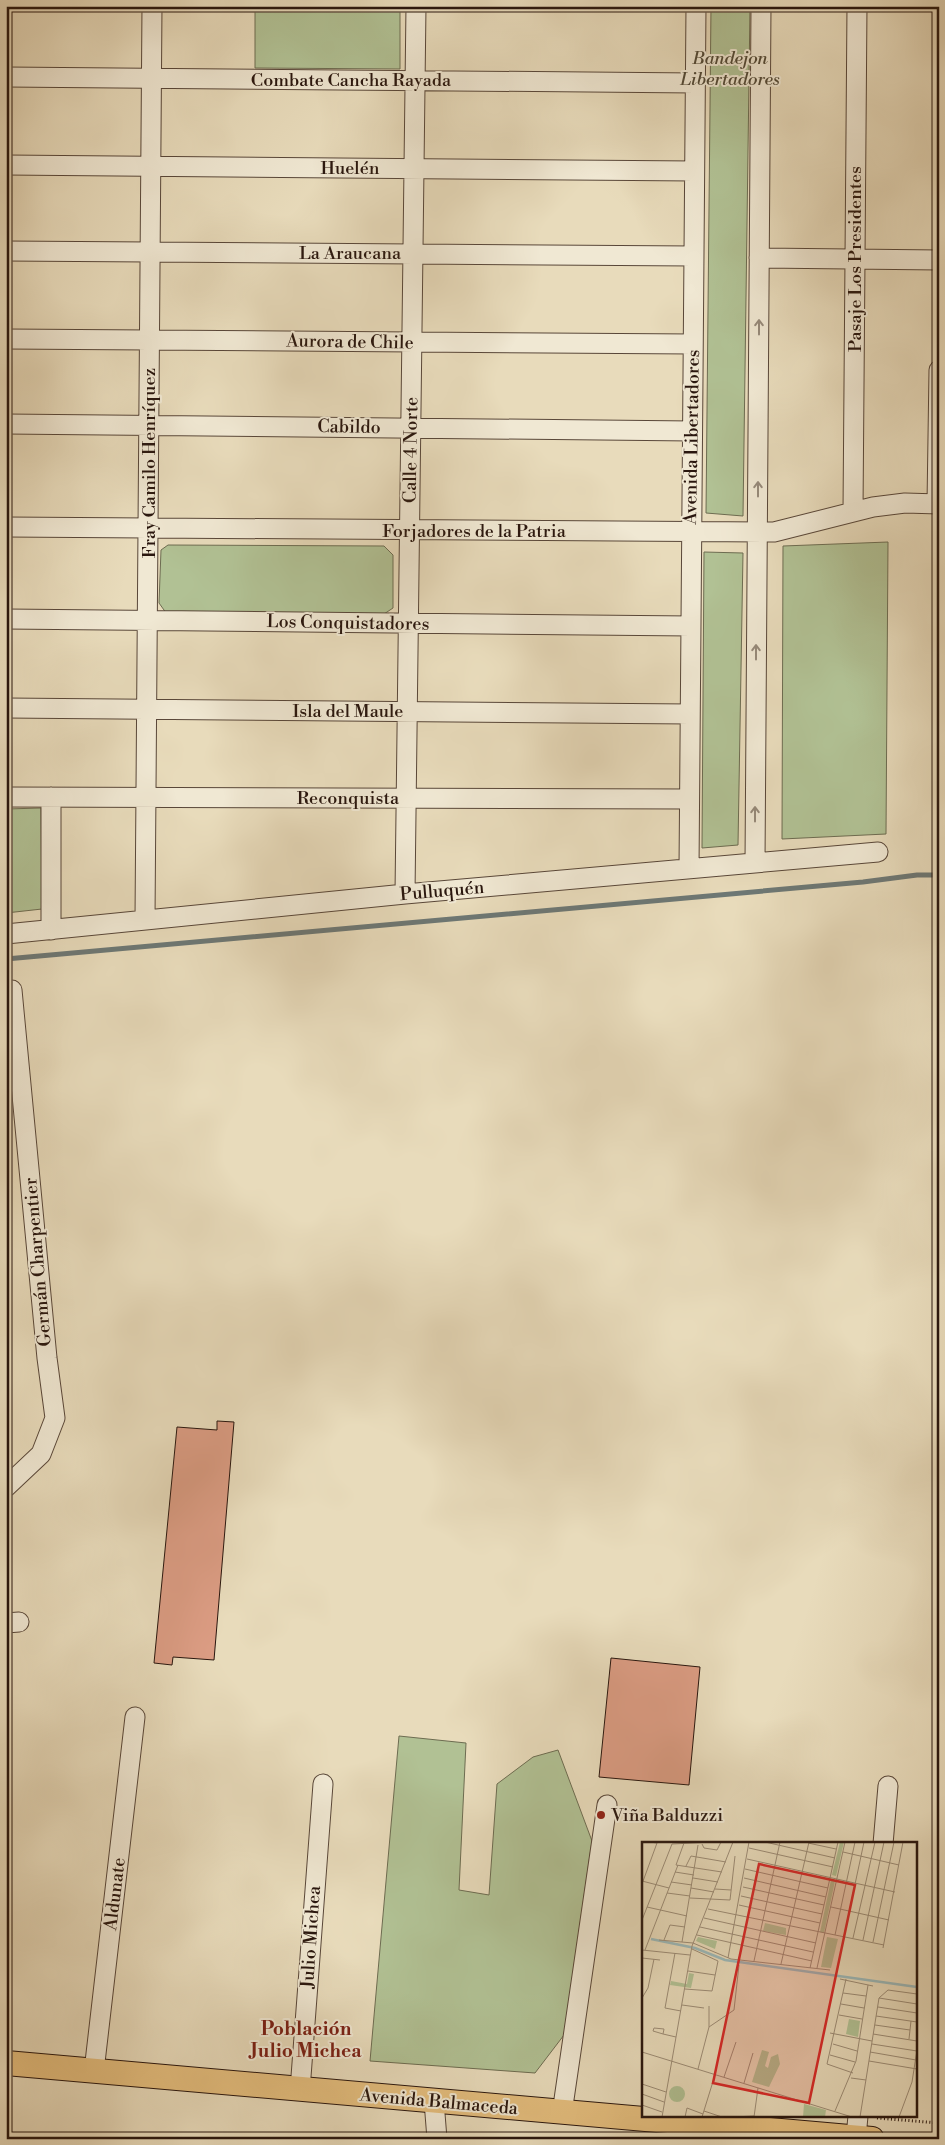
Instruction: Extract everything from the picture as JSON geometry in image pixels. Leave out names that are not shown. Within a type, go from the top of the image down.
[{"type":"main road","name":"Avenida Balmaceda","points":[[6,2063],[562,2113],[642,2117]]},
{"type":"main road","name":"Avenida Balmaceda","points":[[669,2118],[861,2127]]},
{"type":"street","name":"Fray Camilo Henríquez","points":[[145,920],[152,6]]},
{"type":"street","name":"Calle 4 Norte","points":[[405,894],[416,6]]},
{"type":"street","name":"Avenida Libertadores","points":[[688,869],[696,6]]},
{"type":"street","points":[[755,863],[761,6]]},
{"type":"street","name":"Pasaje Los Presidentes","points":[[853,512],[857,6]]},
{"type":"street","name":"Combate Cancha Rayada","points":[[6,77],[695,83]]},
{"type":"street","name":"Huelén","points":[[6,165],[694,171]]},
{"type":"street","name":"La Araucana","points":[[6,251],[694,256]]},
{"type":"street","points":[[760,258],[939,260]]},
{"type":"street","name":"Aurora de Chile","points":[[6,339],[693,344]]},
{"type":"street","points":[[938,504],[939,370]]},
{"type":"street","name":"Cabildo","points":[[6,424],[692,430]]},
{"type":"street","name":"Forjadores de la Patria","points":[[6,527],[757,533],[774,532],[890,504],[938,504]]},
{"type":"street","name":"Los Conquistadores","points":[[6,619],[691,626]]},
{"type":"street","name":"Isla del Maule","points":[[6,708],[690,714]]},
{"type":"street","name":"Reconquista","points":[[6,797],[689,799]]},
{"type":"street","points":[[51,797],[51,930]]},
{"type":"street","name":"Pulluquén","points":[[6,934],[405,894],[878,852]]},
{"type":"street","name":"Germán Charpentier","points":[[6,1486],[41,1454],[55,1418],[46,1348],[12,990]]},
{"type":"street","name":"Aldunate","points":[[94,2071],[135,1717]]},
{"type":"street","name":"Julio Michea","points":[[300,2090],[323,1784]]},
{"type":"street","points":[[883,1842],[888,1786]]},
{"type":"street","points":[[562,2113],[607,1804]]},
{"type":"street","points":[[434,2102],[438,2139]]},
{"type":"path","points":[[861,2127],[939,2123]]},
{"type":"green space","points":[[255,6],[400,6],[400,69],[255,68]]},
{"type":"green space","name":"Bandejon Libertadores","points":[[711,6],[750,6],[743,516],[706,513]]},
{"type":"green space","points":[[888,542],[886,834],[782,839],[783,546]]},
{"type":"green space","points":[[168,545],[384,546],[393,555],[393,608],[384,614],[169,617],[159,603],[161,550]]},
{"type":"green space","points":[[704,552],[743,553],[738,845],[702,848]]},
{"type":"green space","points":[[41,808],[42,909],[6,913],[6,809]]},
{"type":"green space","points":[[399,1736],[466,1743],[459,1890],[489,1895],[497,1784],[533,1757],[558,1750],[592,1841],[564,2035],[535,2073],[370,2061]]},
{"type":"building","points":[[217,1421],[234,1422],[214,1660],[173,1657],[172,1665],[154,1663],[177,1427],[217,1430]]},
{"type":"building","points":[[611,1658],[700,1667],[689,1785],[599,1777]]},
{"type":"waterway","points":[[6,959],[863,882],[917,875],[939,875]]},
{"type":"place","name":"Viña Balduzzi","points":[[601,1815]]},
{"type":"district","name":"Población Julio Michea","points":[[306,2040]]}]
